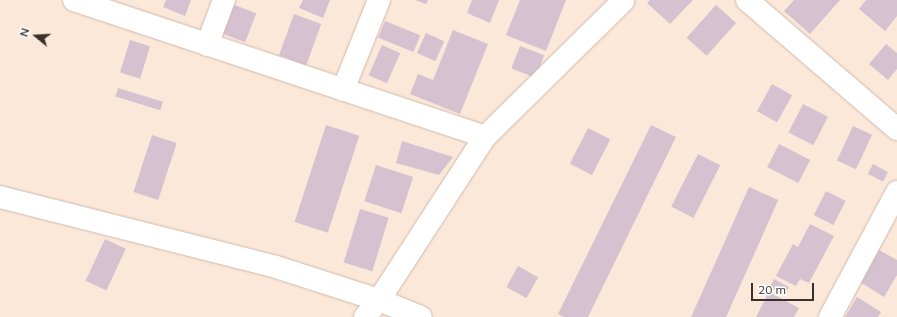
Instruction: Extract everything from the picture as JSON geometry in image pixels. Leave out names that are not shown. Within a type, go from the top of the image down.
[{"type":"street","points":[[74,0],[485,137]]},
{"type":"street","points":[[207,45],[224,0]]},
{"type":"street","points":[[343,90],[379,0]]},
{"type":"street","points":[[365,317],[379,300],[485,137],[623,0]]},
{"type":"street","points":[[746,0],[897,129]]},
{"type":"street","points":[[830,317],[897,192]]},
{"type":"street","points":[[0,197],[273,266],[379,300],[421,317]]},
{"type":"building","points":[[166,0],[191,0],[185,16],[163,7]]},
{"type":"building","points":[[303,0],[330,0],[323,18],[299,8]]},
{"type":"building","points":[[415,0],[428,0],[426,4]]},
{"type":"building","points":[[472,0],[499,0],[490,23],[467,13]]},
{"type":"building","points":[[520,0],[566,0],[546,51],[506,35]]},
{"type":"building","points":[[650,0],[693,0],[670,24],[647,3]]},
{"type":"building","points":[[794,0],[840,0],[810,34],[784,11]]},
{"type":"building","points":[[866,0],[897,0],[897,16],[885,31],[859,9]]},
{"type":"building","points":[[232,4],[256,13],[245,42],[221,33]]},
{"type":"building","points":[[716,5],[736,23],[707,56],[687,38]]},
{"type":"building","points":[[294,14],[321,24],[306,65],[279,55]]},
{"type":"building","points":[[385,21],[420,35],[413,52],[378,38]]},
{"type":"building","points":[[453,30],[488,44],[460,114],[410,94],[418,74],[433,80]]},
{"type":"building","points":[[426,33],[444,41],[435,61],[417,53]]},
{"type":"building","points":[[130,40],[150,46],[140,79],[120,73]]},
{"type":"building","points":[[886,44],[897,53],[897,69],[888,80],[869,64]]},
{"type":"building","points":[[382,45],[400,53],[387,83],[369,75]]},
{"type":"building","points":[[520,46],[544,55],[536,78],[511,68]]},
{"type":"building","points":[[772,84],[792,95],[777,122],[757,111]]},
{"type":"building","points":[[118,88],[163,102],[160,110],[115,97]]},
{"type":"building","points":[[803,104],[828,117],[813,145],[788,133]]},
{"type":"building","points":[[326,125],[359,136],[328,233],[294,222]]},
{"type":"building","points":[[651,125],[676,137],[588,317],[564,317],[558,314]]},
{"type":"building","points":[[853,126],[872,135],[856,169],[837,160]]},
{"type":"building","points":[[588,128],[610,139],[592,175],[570,164]]},
{"type":"building","points":[[152,135],[177,143],[158,200],[133,192]]},
{"type":"building","points":[[402,141],[453,157],[439,175],[396,163]]},
{"type":"building","points":[[779,144],[810,160],[798,183],[767,167]]},
{"type":"building","points":[[698,154],[720,165],[693,218],[671,207]]},
{"type":"building","points":[[873,164],[888,172],[883,182],[868,174]]},
{"type":"building","points":[[376,165],[413,177],[401,213],[364,201]]},
{"type":"building","points":[[749,187],[778,200],[726,317],[691,317]]},
{"type":"building","points":[[826,191],[846,201],[833,225],[814,215]]},
{"type":"building","points":[[360,209],[389,218],[372,271],[344,263]]},
{"type":"building","points":[[810,224],[834,236],[809,283],[800,279],[796,286],[776,276],[793,244],[798,247]]},
{"type":"building","points":[[105,239],[126,249],[106,290],[86,281]]},
{"type":"building","points":[[879,250],[897,260],[897,275],[884,297],[860,282]]},
{"type":"building","points":[[518,266],[538,277],[526,298],[506,287]]},
{"type":"building","points":[[774,279],[789,287],[785,295],[770,287]]},
{"type":"building","points":[[769,292],[799,308],[794,317],[756,317]]},
{"type":"building","points":[[857,297],[881,312],[878,317],[845,317]]}]
